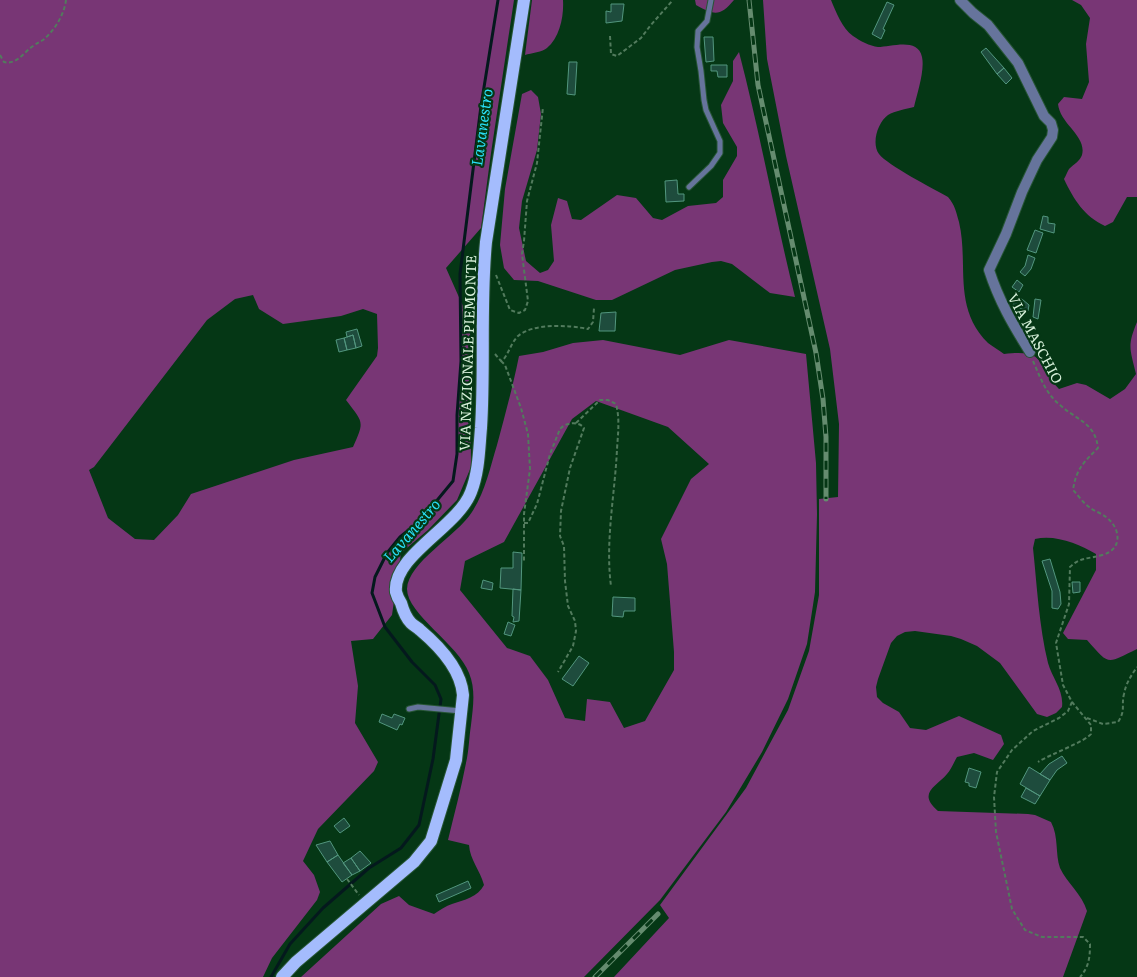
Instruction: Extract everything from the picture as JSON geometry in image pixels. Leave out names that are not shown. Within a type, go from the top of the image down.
[{"type":"main road","name":"VIA NAZIONALE PIEMONTE","points":[[282,977],[296,962],[414,862],[431,841],[456,760],[459,711],[463,694],[459,675],[421,630],[411,623],[396,593],[398,574],[422,546],[445,527],[463,508],[477,475],[484,385],[482,279],[486,242],[524,0]]},
{"type":"street","name":"VIA MASCHIO","points":[[960,0],[988,25],[1018,63],[1053,130],[1052,137],[1037,160],[1022,192],[1006,234],[989,270],[996,293],[1012,324],[1030,352]]},
{"type":"lane","points":[[690,187],[711,166],[720,153],[720,141],[704,100],[697,47],[698,31],[707,21],[710,0]]},
{"type":"lane","points":[[409,709],[415,707],[459,711]]},
{"type":"path","points":[[0,55],[4,62],[7,63],[18,59],[33,46],[41,42],[50,34],[65,10],[66,0]]},
{"type":"path","points":[[610,36],[611,54],[617,56],[641,38],[673,0]]},
{"type":"path","points":[[495,271],[510,310],[519,313],[525,310],[528,301],[522,254],[527,202],[537,163],[543,107]]},
{"type":"path","points":[[501,361],[519,336],[526,331],[552,325],[588,329],[593,322],[594,308]]},
{"type":"path","points":[[482,342],[505,365],[521,408],[528,434],[530,469],[524,514],[524,561]]},
{"type":"path","name":"VIA MASCHIO","points":[[1030,352],[1043,385],[1059,405],[1083,421],[1096,436],[1098,448],[1082,464],[1075,477],[1073,490],[1088,506],[1107,518],[1117,532],[1118,540],[1114,548],[1104,555],[1082,558],[1070,567],[1069,604],[1056,643],[1063,685],[1072,702],[1087,718]]},
{"type":"path","points":[[576,423],[600,400],[608,400],[616,404],[619,423],[610,531],[609,566],[611,586]]},
{"type":"path","points":[[524,523],[528,523],[537,504],[550,454],[560,429],[562,426],[576,423],[582,425],[584,428],[570,468],[561,511],[560,536],[564,546],[568,606],[575,621],[576,631],[573,646],[558,672]]},
{"type":"path","points":[[1087,718],[1103,724],[1118,722],[1124,712],[1123,697],[1127,682],[1137,667]]},
{"type":"path","points":[[1072,702],[1068,711],[1059,718],[1033,731],[1012,750],[997,772],[994,797],[996,832],[1012,909],[1025,930],[1042,938],[1083,937],[1090,944],[1090,956],[1088,965],[1080,977]]},
{"type":"path","points":[[1038,762],[1051,754],[1088,738],[1092,729],[1087,718]]},
{"type":"path","points":[[347,879],[364,903]]},
{"type":"shaded area","points":[[0,0],[514,0],[481,228],[446,268],[470,322],[471,467],[457,500],[428,530],[401,553],[392,615],[373,639],[351,641],[358,686],[355,723],[378,762],[374,771],[318,829],[303,861],[314,875],[320,892],[317,900],[272,958],[263,977],[0,977]],"holes":[[[253,295],[259,309],[283,324],[341,316],[363,309],[377,314],[377,356],[346,400],[359,418],[361,426],[353,447],[294,460],[191,494],[178,515],[154,540],[135,539],[108,518],[89,470],[94,467],[207,320],[235,299]]]},
{"type":"shaded area","points":[[532,0],[563,0],[563,13],[558,32],[547,48],[525,55]]},
{"type":"shaded area","points":[[695,0],[734,0],[721,12],[716,13],[696,5]]},
{"type":"shaded area","points":[[763,0],[831,0],[837,15],[849,33],[859,40],[878,47],[910,45],[919,51],[923,62],[914,107],[894,112],[884,118],[877,133],[877,149],[884,159],[911,177],[948,197],[952,203],[959,222],[962,238],[966,300],[970,315],[977,329],[988,343],[1004,354],[1018,353],[1034,356],[1039,360],[1059,389],[1077,383],[1086,385],[1110,399],[1125,389],[1136,374],[1130,348],[1137,322],[1137,649],[1114,660],[1109,660],[1100,654],[1087,640],[1068,639],[1063,633],[1096,570],[1096,554],[1059,539],[1035,539],[1033,548],[1042,635],[1048,663],[1060,690],[1062,701],[1062,707],[1056,713],[1047,717],[1037,714],[1000,663],[977,646],[951,636],[915,631],[905,632],[897,636],[891,643],[876,687],[877,697],[883,703],[899,712],[910,728],[926,730],[959,716],[1001,735],[1004,744],[993,760],[974,753],[957,757],[943,779],[930,791],[929,799],[938,811],[1028,814],[1051,822],[1055,834],[1060,868],[1082,899],[1087,911],[1063,977],[614,977],[669,918],[660,905],[746,788],[788,710],[809,651],[819,595],[819,499],[838,497],[839,424],[830,349],[786,156],[767,59]]},
{"type":"shaded area","points":[[1072,0],[1137,0],[1137,197],[1127,197],[1113,222],[1105,226],[1080,207],[1064,179],[1069,169],[1081,157],[1082,148],[1081,142],[1063,118],[1058,104],[1064,97],[1082,99],[1089,82],[1086,44],[1090,18],[1081,5]]},
{"type":"shaded area","points":[[739,52],[795,297],[770,293],[732,264],[721,261],[675,270],[612,300],[596,300],[538,281],[514,280],[504,268],[500,245],[505,189],[522,94],[531,90],[538,97],[541,114],[537,150],[522,201],[519,228],[526,261],[540,273],[548,270],[554,261],[551,225],[558,198],[567,201],[572,219],[581,220],[617,195],[636,198],[653,218],[662,220],[688,206],[716,203],[723,197],[723,180],[737,156],[737,147],[723,123],[721,105],[733,81],[733,61]]},
{"type":"shaded area","points":[[603,340],[680,355],[729,340],[806,354],[816,463],[815,592],[807,644],[788,699],[762,752],[726,812],[660,900],[584,977],[301,977],[381,904],[399,896],[409,905],[434,914],[474,895],[484,885],[471,855],[469,845],[448,840],[468,753],[473,705],[471,679],[463,662],[455,652],[415,609],[409,599],[407,589],[409,579],[415,569],[465,521],[480,496],[487,480],[497,445],[519,356],[543,352],[573,343]],"holes":[[[596,401],[668,427],[709,464],[691,479],[661,539],[667,564],[674,670],[645,721],[624,728],[610,702],[587,699],[585,721],[565,718],[548,680],[530,656],[507,648],[460,590],[465,561],[504,542],[572,419]]]},
{"type":"building","points":[[887,2],[894,5],[883,29],[885,30],[881,39],[872,34]]},
{"type":"building","points":[[611,4],[624,4],[622,21],[606,23],[606,11],[611,12]]},
{"type":"building","points":[[704,37],[713,37],[714,61],[706,62]]},
{"type":"building","points":[[986,48],[1004,68],[997,74],[981,52]]},
{"type":"building","points":[[569,62],[577,62],[575,95],[567,94]]},
{"type":"building","points":[[711,65],[727,65],[727,77],[718,77],[717,71],[711,71]]},
{"type":"building","points":[[1004,68],[1012,78],[1006,84],[997,74]]},
{"type":"building","points":[[677,180],[678,194],[684,194],[684,201],[666,202],[665,181]]},
{"type":"building","points":[[1043,216],[1048,217],[1048,223],[1055,224],[1054,233],[1040,229]]},
{"type":"building","points":[[1035,230],[1043,233],[1036,253],[1027,250]]},
{"type":"building","points":[[1028,255],[1035,258],[1031,269],[1025,276],[1020,272],[1025,266]]},
{"type":"building","points":[[1017,280],[1023,285],[1019,292],[1012,287]]},
{"type":"building","points":[[1016,294],[1029,305],[1028,311],[1013,306]]},
{"type":"building","points":[[1035,299],[1041,300],[1038,319],[1033,317]]},
{"type":"building","points":[[616,312],[615,331],[599,331],[601,313]]},
{"type":"building","points":[[357,329],[362,346],[356,348],[353,335],[347,337],[346,332]]},
{"type":"building","points":[[353,335],[356,348],[347,350],[344,338]]},
{"type":"building","points":[[344,338],[347,350],[339,352],[336,340]]},
{"type":"building","points":[[513,552],[522,553],[521,590],[500,588],[501,568],[513,568]]},
{"type":"building","points":[[1050,559],[1060,592],[1061,604],[1058,609],[1052,608],[1052,591],[1042,561]]},
{"type":"building","points":[[483,580],[493,583],[492,590],[481,588]]},
{"type":"building","points":[[1072,582],[1080,582],[1080,592],[1073,593]]},
{"type":"building","points":[[513,589],[521,590],[519,621],[513,622],[514,617],[512,616]]},
{"type":"building","points":[[613,597],[635,598],[635,611],[624,611],[623,617],[612,616]]},
{"type":"building","points":[[508,622],[515,625],[511,636],[504,634]]},
{"type":"building","points":[[579,656],[589,663],[573,686],[562,679]]},
{"type":"building","points":[[382,714],[392,718],[394,714],[405,718],[397,730],[379,722]]},
{"type":"building","points":[[1062,756],[1067,763],[1057,770],[1050,780],[1040,774],[1049,764]]},
{"type":"building","points":[[1029,767],[1050,780],[1040,796],[1020,784]]},
{"type":"building","points":[[969,768],[981,772],[976,788],[969,786],[969,783],[965,782]]},
{"type":"building","points":[[1026,788],[1040,796],[1035,804],[1021,797]]},
{"type":"building","points":[[344,818],[350,826],[340,833],[334,826]]},
{"type":"building","points":[[330,841],[338,855],[327,862],[316,845]]},
{"type":"building","points":[[360,851],[371,863],[360,871],[351,858]]},
{"type":"building","points":[[338,855],[352,875],[342,882],[327,862]]},
{"type":"building","points":[[351,858],[360,871],[352,875],[343,863]]},
{"type":"building","points":[[468,881],[471,888],[439,902],[436,895]]},
{"type":"waterway","name":"Lavanestro","points":[[271,977],[290,944],[323,908],[369,868],[401,848],[419,825],[433,759],[441,699],[435,685],[412,662],[385,627],[372,593],[375,577],[387,553],[400,537],[420,521],[453,481],[457,454],[457,415],[461,361],[460,274],[481,106],[498,0]]},
{"type":"railway","points":[[749,0],[758,85],[816,353],[823,399],[826,437],[826,499]]},
{"type":"railway","points":[[595,977],[658,914]]}]
